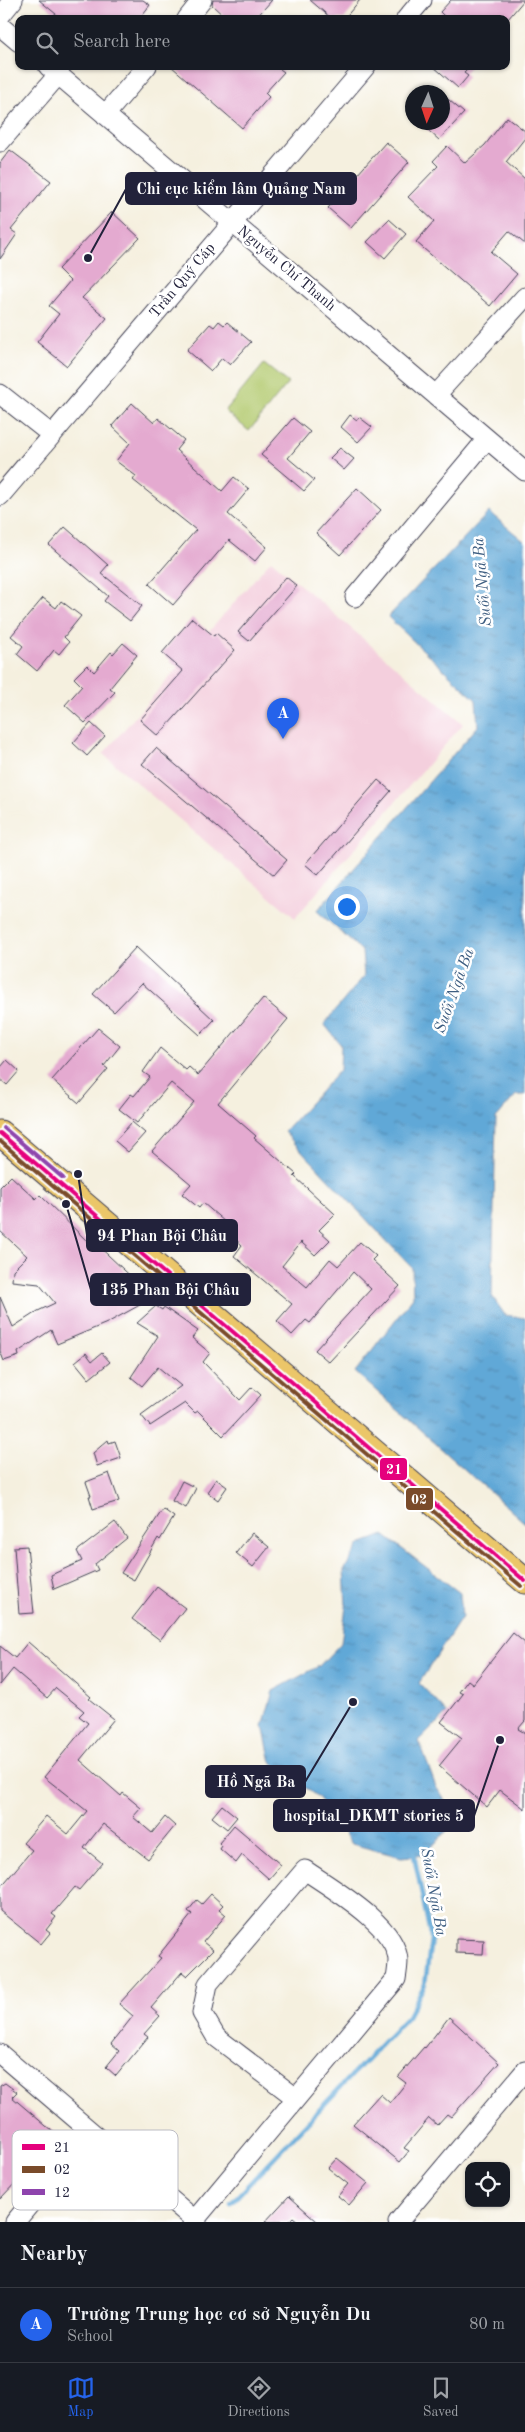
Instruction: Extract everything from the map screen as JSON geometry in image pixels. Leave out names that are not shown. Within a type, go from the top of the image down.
[{"type":"main road","points":[[0,1133],[525,1581]]},
{"type":"street","points":[[0,16],[13,0]]},
{"type":"street","points":[[190,15],[202,0]]},
{"type":"street","points":[[409,15],[422,0]]},
{"type":"street","points":[[0,26],[15,39]]},
{"type":"street","points":[[0,142],[53,70]]},
{"type":"street","name":"Nguyễn Chí Thanh","points":[[53,70],[525,471]]},
{"type":"street","points":[[105,116],[144,70]]},
{"type":"street","name":"Trần Quý Cáp","points":[[0,496],[363,70]]},
{"type":"street","points":[[436,395],[525,297]]},
{"type":"street","points":[[0,394],[52,435]]},
{"type":"street","points":[[355,597],[487,438]]},
{"type":"street","points":[[178,2206],[195,2221],[396,1979],[398,1959],[387,1935],[362,1909],[305,1870],[208,1984],[202,2013],[216,2037],[296,2098]]},
{"type":"street","points":[[0,2054],[89,2130]]},
{"type":"street","points":[[398,2222],[525,2071]]},
{"type":"street","points":[[14,2222],[24,2210]]},
{"type":"shaded area","points":[[271,560],[463,724],[295,918],[103,754]]},
{"type":"green space","points":[[264,364],[288,383],[249,431],[225,411]]},
{"type":"water","points":[[489,512],[525,542],[525,1095],[516,1095],[496,1118],[492,1296],[505,1315],[525,1318],[525,1523],[355,1372],[413,1297],[412,1268],[284,1132],[340,1070],[341,1045],[324,1024],[364,976],[362,951],[317,911],[478,726],[476,700],[388,617]]},
{"type":"water","points":[[384,1535],[460,1593],[462,1617],[419,1683],[447,1713],[419,1741],[436,1787],[458,1819],[424,1855],[401,1857],[352,1844],[319,1798],[271,1762],[263,1726],[273,1691],[319,1666],[341,1643],[346,1606],[344,1570],[360,1544]]},
{"type":"building","points":[[39,0],[143,0],[150,5],[142,15],[57,15]]},
{"type":"building","points":[[213,0],[272,0],[259,15],[223,15],[212,5]]},
{"type":"building","points":[[310,0],[360,0],[347,15],[327,15]]},
{"type":"building","points":[[451,0],[524,0],[510,17],[510,15],[443,15],[440,12]]},
{"type":"building","points":[[176,70],[281,70],[284,72],[265,93],[269,97],[242,128]]},
{"type":"building","points":[[438,70],[467,70],[464,73],[468,76],[458,88]]},
{"type":"building","points":[[450,101],[464,113],[450,128]]},
{"type":"building","points":[[507,117],[525,131],[525,138],[506,162],[525,179],[525,244],[509,231],[491,252],[517,274],[490,306],[416,242],[434,221],[408,197],[438,166],[433,161],[447,146],[465,163],[485,145]]},
{"type":"building","points":[[428,130],[448,130],[439,140]]},
{"type":"building","points":[[386,142],[409,162],[351,228],[328,208]]},
{"type":"building","points":[[10,150],[51,181],[11,230],[17,234],[0,259],[0,163]]},
{"type":"building","points":[[112,212],[140,238],[82,298],[107,318],[67,366],[37,342],[59,314],[49,306],[70,281],[58,269]]},
{"type":"building","points":[[389,219],[406,234],[385,258],[367,242]]},
{"type":"building","points":[[219,321],[224,325],[227,322],[251,342],[230,365],[222,358],[211,371],[187,350],[210,324],[214,327]]},
{"type":"building","points":[[132,403],[154,423],[158,418],[184,440],[176,450],[222,491],[234,477],[249,489],[228,514],[267,547],[255,561],[229,540],[173,605],[149,584],[196,530],[133,480],[136,476],[116,461],[130,443],[112,426]]},
{"type":"building","points":[[350,415],[357,420],[359,417],[372,427],[358,442],[341,427]]},
{"type":"building","points":[[293,418],[310,432],[288,458],[314,480],[304,491],[261,455]]},
{"type":"building","points":[[340,448],[354,459],[344,470],[330,458]]},
{"type":"building","points":[[357,488],[381,510],[340,555],[316,533]]},
{"type":"building","points":[[65,527],[108,565],[101,573],[142,606],[130,621],[104,601],[108,596],[49,545]]},
{"type":"building","points":[[286,577],[297,586],[249,641],[238,632]]},
{"type":"building","points":[[43,598],[56,608],[61,601],[81,616],[64,637],[69,642],[59,654],[54,650],[37,671],[17,654],[23,646],[11,636]]},
{"type":"building","points":[[192,618],[214,636],[216,633],[235,650],[158,736],[140,720],[183,671],[162,653]]},
{"type":"building","points":[[123,643],[137,655],[110,688],[115,692],[85,723],[65,705],[82,686],[74,678],[87,665],[94,672],[111,652],[113,654]]},
{"type":"building","points":[[91,723],[105,736],[87,756],[73,743]]},
{"type":"building","points":[[156,748],[287,860],[274,875],[142,764]]},
{"type":"building","points":[[378,780],[391,791],[318,875],[305,864]]},
{"type":"building","points":[[136,947],[214,1020],[200,1035],[142,983],[114,1012],[93,994]]},
{"type":"building","points":[[263,998],[288,1019],[218,1103],[256,1136],[254,1138],[296,1174],[294,1176],[335,1214],[319,1230],[330,1240],[315,1255],[301,1242],[282,1266],[307,1287],[330,1259],[338,1266],[360,1242],[376,1256],[372,1260],[400,1286],[329,1362],[315,1350],[371,1289],[353,1272],[310,1323],[306,1320],[292,1335],[277,1321],[292,1304],[234,1256],[242,1245],[229,1234],[233,1229],[203,1203],[199,1208],[182,1194],[191,1184],[152,1151],[194,1102],[171,1083],[137,1123],[119,1109],[131,1094],[134,1096],[150,1077],[143,1072],[160,1048],[186,1070],[189,1067],[198,1075]]},
{"type":"building","points":[[98,1028],[120,1046],[104,1066],[108,1069],[79,1103],[52,1080]]},
{"type":"building","points":[[7,1060],[19,1071],[7,1085],[0,1079],[0,1068]]},
{"type":"building","points":[[132,1122],[145,1133],[128,1152],[115,1141]]},
{"type":"building","points":[[11,1176],[36,1199],[40,1195],[90,1244],[93,1241],[139,1284],[135,1288],[149,1300],[107,1323],[57,1344],[51,1330],[18,1352],[19,1356],[4,1361],[0,1351],[0,1297],[13,1327],[55,1303],[39,1284],[12,1281],[13,1270],[27,1256],[0,1231],[0,1187]]},
{"type":"building","points":[[156,1306],[162,1310],[164,1307],[198,1331],[192,1338],[210,1353],[203,1362],[240,1400],[252,1387],[261,1395],[223,1436],[198,1411],[195,1413],[185,1403],[150,1426],[141,1415],[181,1386],[158,1367],[142,1386],[131,1377],[158,1336],[137,1323]]},
{"type":"building","points":[[86,1353],[92,1361],[102,1353],[110,1362],[89,1379],[75,1362]]},
{"type":"building","points":[[108,1440],[109,1443],[115,1441],[121,1458],[97,1466],[93,1453]]},
{"type":"building","points":[[109,1473],[119,1501],[93,1509],[86,1482]]},
{"type":"building","points":[[216,1479],[227,1487],[218,1500],[207,1492]]},
{"type":"building","points":[[182,1481],[196,1488],[186,1508],[172,1501]]},
{"type":"building","points":[[163,1509],[174,1517],[160,1540],[158,1538],[134,1580],[121,1573]]},
{"type":"building","points":[[115,1522],[127,1538],[95,1564],[98,1570],[54,1589],[51,1575],[82,1561],[77,1551]]},
{"type":"building","points":[[252,1533],[269,1547],[253,1567],[236,1553]]},
{"type":"building","points":[[27,1546],[34,1613],[19,1614],[14,1547]]},
{"type":"building","points":[[157,1587],[185,1608],[160,1640],[132,1619]]},
{"type":"building","points":[[513,1633],[525,1643],[525,1721],[518,1729],[525,1733],[525,1809],[500,1790],[487,1807],[439,1766],[462,1738],[441,1722],[463,1694],[459,1692],[468,1680],[473,1684]]},
{"type":"building","points":[[28,1642],[91,1697],[89,1699],[114,1719],[80,1760],[121,1796],[123,1793],[141,1808],[133,1817],[152,1833],[165,1817],[175,1826],[148,1859],[103,1824],[84,1848],[102,1863],[79,1890],[75,1887],[52,1914],[56,1917],[46,1930],[50,1933],[41,1944],[0,1911],[0,1888],[32,1850],[23,1843],[46,1816],[68,1834],[87,1811],[44,1777],[88,1723],[79,1716],[84,1711],[56,1688],[47,1698],[13,1669],[0,1685],[0,1646],[15,1658]]},
{"type":"building","points":[[222,1805],[237,1817],[227,1829],[212,1817]]},
{"type":"building","points":[[234,1825],[281,1865],[269,1879],[242,1855],[236,1863],[220,1849],[222,1846],[219,1843]]},
{"type":"building","points":[[211,1894],[223,1905],[219,1909],[226,1915],[203,1942],[213,1950],[187,1976],[182,1972],[151,2008],[160,2016],[144,2034],[148,2037],[116,2076],[106,2067],[119,2051],[111,2044],[133,2016],[119,2004],[161,1958],[158,1956],[192,1914],[188,1911],[197,1900],[202,1904]]},
{"type":"building","points":[[456,1939],[484,1940],[483,1954],[456,1953]]},
{"type":"building","points":[[449,2017],[499,2063],[451,2117],[447,2114],[437,2125],[429,2118],[404,2148],[409,2151],[400,2162],[353,2124],[380,2094],[390,2103],[406,2083],[398,2077],[425,2048]]},
{"type":"building","points":[[5,2083],[17,2092],[12,2097],[51,2130],[12,2130],[12,2186],[0,2199],[0,2086]]},
{"type":"building","points":[[337,2158],[368,2183],[349,2205],[338,2196],[348,2184],[328,2168]]},
{"type":"building","points":[[289,2196],[318,2222],[299,2222],[293,2217],[288,2222],[265,2222]]},
{"type":"waterway","name":"Suối Ngã Ba","points":[[231,2203],[408,2016],[425,1984],[431,1939],[413,1850]]},
{"type":"transit line","name":"12","points":[[4,1128],[63,1178]]},
{"type":"transit line","name":"21","points":[[0,1133],[525,1581]]},
{"type":"transit line","name":"02","points":[[0,1141],[521,1586]]},
{"type":"place","name":"Chi cục kiểm lâm Quảng Nam","points":[[88,258]]},
{"type":"place","name":"Trường Trung học cơ sở Nguyễn Du","points":[[283,739]]},
{"type":"place","name":"94 Phan Bội Châu","points":[[78,1174]]},
{"type":"place","name":"135 Phan Bội Châu","points":[[66,1204]]},
{"type":"place","name":"Hồ Ngã Ba","points":[[353,1702]]},
{"type":"place","name":"hospital_DKMT stories 5","points":[[500,1740]]}]
